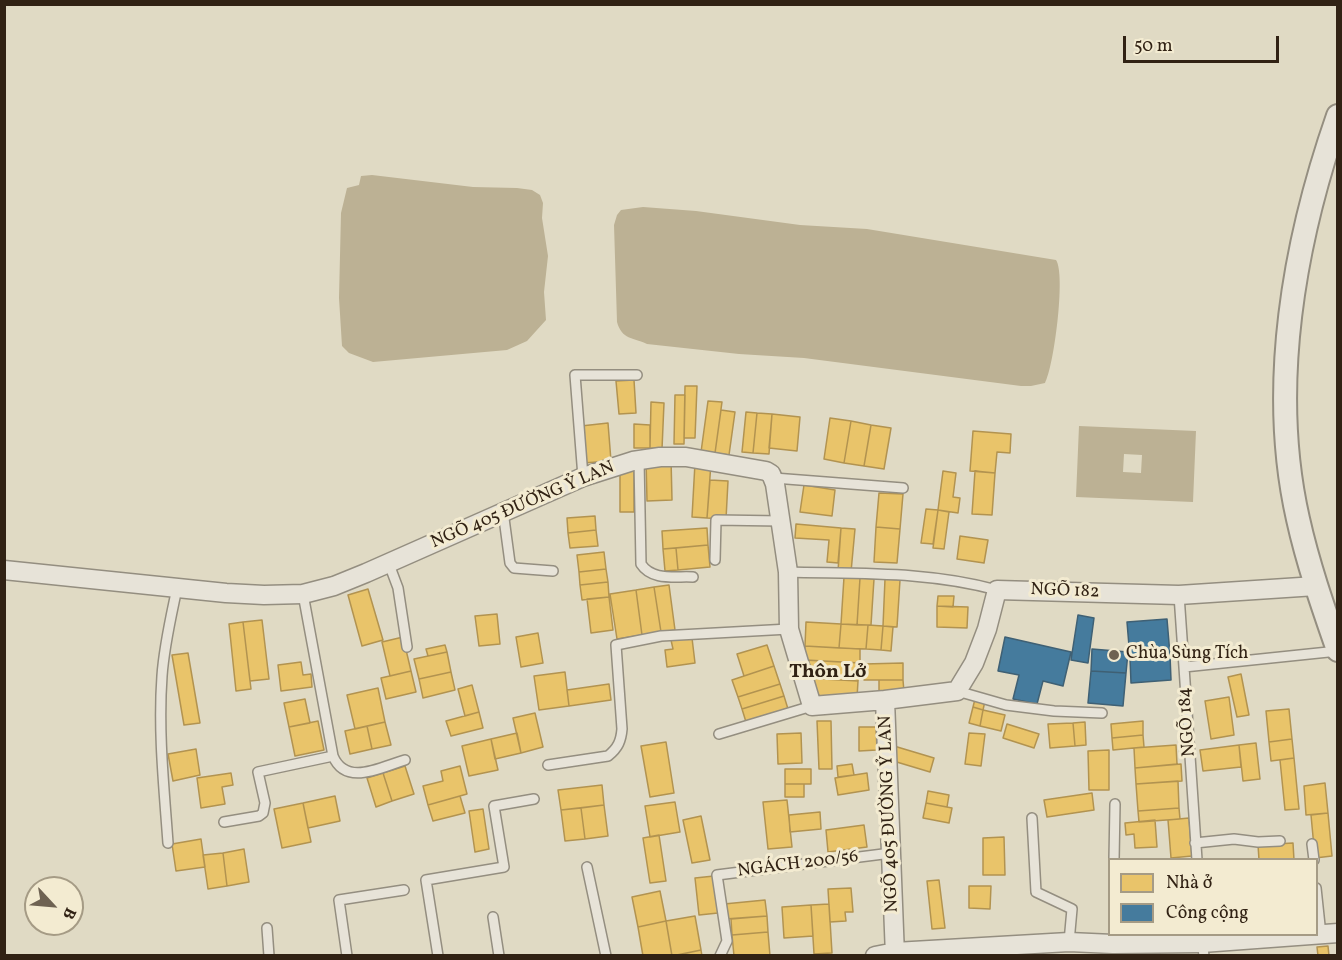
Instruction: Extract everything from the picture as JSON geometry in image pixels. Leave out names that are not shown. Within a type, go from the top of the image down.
[{"type":"street","points":[[1338,116],[1304,230],[1291,309],[1285,384],[1288,454],[1297,518],[1316,586],[1338,651]]},
{"type":"street","name":"NGÕ 405 ĐƯỜNG Ỷ LAN","points":[[4,570],[264,595],[303,594],[334,586],[389,564],[608,467],[639,460],[686,456],[766,471],[774,478]]},
{"type":"street","points":[[774,478],[788,573],[789,629],[812,706]]},
{"type":"street","name":"NGÕ 182","points":[[997,590],[1179,595],[1316,586]]},
{"type":"street","points":[[885,700],[957,691],[974,663],[987,629],[997,590]]},
{"type":"street","name":"NGÕ 405 ĐƯỜNG Ỷ LAN","points":[[812,706],[885,700],[895,954]]},
{"type":"street","points":[[874,956],[1024,950],[1069,942],[1113,939],[1203,944],[1304,936]]},
{"type":"lane","points":[[583,477],[575,375],[637,375]]},
{"type":"lane","points":[[639,460],[641,564],[653,575],[693,576]]},
{"type":"lane","points":[[774,478],[903,488]]},
{"type":"lane","points":[[503,512],[510,564],[514,568],[553,571]]},
{"type":"lane","points":[[715,560],[716,520],[781,521]]},
{"type":"lane","points":[[389,564],[398,588],[407,646]]},
{"type":"lane","points":[[788,573],[936,577],[997,590]]},
{"type":"lane","points":[[168,843],[162,742],[162,675],[167,634],[177,588]]},
{"type":"lane","points":[[303,594],[333,756],[337,766],[347,773],[357,774],[405,760]]},
{"type":"lane","points":[[1179,595],[1184,667]]},
{"type":"lane","points":[[548,765],[608,756],[621,740],[616,645],[661,636],[789,629]]},
{"type":"lane","name":"NGÕ 184","points":[[1197,858],[1184,667],[1338,651]]},
{"type":"lane","points":[[957,691],[1006,705],[1054,711],[1102,712]]},
{"type":"lane","points":[[719,734],[812,706]]},
{"type":"lane","points":[[224,822],[259,816],[263,813],[265,803],[258,772],[333,756]]},
{"type":"lane","points":[[438,956],[426,880],[504,867],[494,806],[534,799]]},
{"type":"lane","points":[[1114,858],[1115,804]]},
{"type":"lane","points":[[1032,818],[1036,892],[1072,909],[1069,942]]},
{"type":"lane","points":[[1196,843],[1234,839],[1258,842],[1280,841]]},
{"type":"lane","points":[[1312,844],[1314,858]]},
{"type":"lane","name":"NGÁCH 200/56","points":[[720,956],[727,941],[717,875],[891,853]]},
{"type":"lane","points":[[587,867],[606,956]]},
{"type":"lane","points":[[347,956],[339,900],[404,890]]},
{"type":"lane","points":[[1318,892],[1329,934]]},
{"type":"lane","points":[[493,917],[499,956]]},
{"type":"lane","points":[[267,928],[269,956]]},
{"type":"shaded area","points":[[372,175],[473,187],[517,188],[532,190],[540,195],[543,203],[542,218],[548,256],[544,292],[546,320],[527,341],[507,350],[373,362],[349,353],[342,346],[339,298],[341,213],[347,188],[359,185],[361,176]]},
{"type":"shaded area","points":[[643,207],[696,211],[800,225],[867,229],[1056,260],[1060,283],[1058,321],[1052,359],[1045,383],[1021,386],[804,358],[647,344],[629,337],[622,332],[617,322],[614,225],[621,210]]},
{"type":"shaded area","points":[[1079,426],[1196,431],[1193,502],[1076,497]],"holes":[[[1124,454],[1142,455],[1141,473],[1123,472]]]},
{"type":"building: Nhà ở","points":[[634,380],[636,413],[619,414],[616,381]]},
{"type":"building: Nhà ở","points":[[685,386],[697,386],[695,438],[684,438]]},
{"type":"building: Nhà ở","points":[[675,395],[685,395],[684,444],[674,444]]},
{"type":"building: Nhà ở","points":[[708,401],[722,402],[715,453],[701,452]]},
{"type":"building: Nhà ở","points":[[651,402],[664,403],[662,449],[650,448]]},
{"type":"building: Nhà ở","points":[[721,410],[735,412],[729,455],[715,453]]},
{"type":"building: Nhà ở","points":[[746,412],[757,413],[753,453],[742,452]]},
{"type":"building: Nhà ở","points":[[757,413],[772,414],[769,454],[753,453]]},
{"type":"building: Nhà ở","points":[[772,414],[800,417],[797,451],[769,448]]},
{"type":"building: Nhà ở","points":[[830,418],[851,421],[844,463],[824,459]]},
{"type":"building: Nhà ở","points":[[851,421],[871,425],[864,466],[844,463]]},
{"type":"building: Nhà ở","points":[[608,423],[611,461],[583,463],[581,426]]},
{"type":"building: Nhà ở","points":[[634,424],[650,425],[650,448],[634,448]]},
{"type":"building: Nhà ở","points":[[871,425],[891,428],[884,469],[864,466]]},
{"type":"building: Nhà ở","points":[[973,431],[1011,434],[1010,453],[997,452],[995,473],[970,471]]},
{"type":"building: Nhà ở","points":[[671,458],[672,500],[647,501],[646,459]]},
{"type":"building: Nhà ở","points":[[695,463],[711,463],[707,518],[692,517]]},
{"type":"building: Nhà ở","points":[[620,467],[634,467],[634,512],[620,512]]},
{"type":"building: Nhà ở","points":[[943,471],[956,473],[953,497],[960,498],[958,513],[938,510]]},
{"type":"building: Nhà ở","points":[[975,471],[995,473],[992,515],[972,514]]},
{"type":"building: Nhà ở","points":[[710,480],[728,481],[726,519],[707,518]]},
{"type":"building: Nhà ở","points":[[804,485],[835,490],[832,516],[800,512]]},
{"type":"building: Nhà ở","points":[[879,493],[903,494],[900,529],[876,527]]},
{"type":"building: Nhà ở","points":[[926,509],[938,510],[933,544],[921,543]]},
{"type":"building: Nhà ở","points":[[938,510],[949,512],[944,549],[933,548]]},
{"type":"building: Nhà ở","points":[[595,516],[596,530],[568,533],[567,518]]},
{"type":"building: Nhà ở","points":[[796,524],[841,528],[838,563],[827,562],[829,540],[795,538]]},
{"type":"building: Nhà ở","points":[[876,527],[900,529],[897,563],[874,562]]},
{"type":"building: Nhà ở","points":[[707,528],[708,545],[663,549],[662,531]]},
{"type":"building: Nhà ở","points":[[841,528],[855,529],[851,572],[838,571]]},
{"type":"building: Nhà ở","points":[[596,530],[598,546],[570,548],[568,533]]},
{"type":"building: Nhà ở","points":[[960,536],[988,540],[984,563],[957,559]]},
{"type":"building: Nhà ở","points":[[708,545],[710,567],[678,570],[676,548]]},
{"type":"building: Nhà ở","points":[[676,548],[678,570],[665,571],[663,549]]},
{"type":"building: Nhà ở","points":[[604,552],[606,569],[579,572],[577,555]]},
{"type":"building: Nhà ở","points":[[606,569],[608,582],[580,585],[579,572]]},
{"type":"building: Nhà ở","points":[[844,577],[860,578],[857,625],[841,624]]},
{"type":"building: Nhà ở","points":[[860,578],[874,579],[871,625],[857,625]]},
{"type":"building: Nhà ở","points":[[885,579],[900,580],[897,627],[883,626]]},
{"type":"building: Nhà ở","points":[[608,582],[609,597],[582,600],[580,585]]},
{"type":"building: Nhà ở","points":[[669,585],[675,630],[661,632],[654,587]]},
{"type":"building: Nhà ở","points":[[654,587],[661,632],[642,635],[636,590]]},
{"type":"building: Nhà ở","points":[[368,589],[383,640],[362,646],[348,595]]},
{"type":"building: Nhà ở","points":[[636,590],[642,635],[617,639],[610,594]]},
{"type":"building: Nhà ở","points":[[938,596],[954,596],[953,607],[937,606]]},
{"type":"building: Nhà ở","points":[[609,597],[613,630],[591,633],[587,599]]},
{"type":"building: Nhà ở","points":[[937,606],[968,607],[967,628],[937,627]]},
{"type":"building: Nhà ở","points":[[497,614],[500,644],[479,646],[475,616]]},
{"type":"building: Nhà ở","points":[[262,620],[269,679],[250,681],[243,622]]},
{"type":"building: Nhà ở","points":[[243,622],[251,689],[236,691],[229,624]]},
{"type":"building: Nhà ở","points":[[806,622],[841,624],[839,648],[805,646]]},
{"type":"building: Nhà ở","points":[[841,624],[868,625],[866,649],[839,648]]},
{"type":"building: Nhà ở","points":[[868,625],[883,626],[881,650],[866,649]]},
{"type":"building: Nhà ở","points":[[883,626],[893,627],[891,651],[881,650]]},
{"type":"building: Nhà ở","points":[[538,633],[543,663],[521,667],[516,637]]},
{"type":"building: Nhà ở","points":[[403,637],[411,671],[390,676],[382,642]]},
{"type":"building: Nhà ở","points":[[692,638],[695,663],[667,667],[665,650],[673,649],[671,640]]},
{"type":"building: Nhà ở","points":[[445,645],[447,652],[428,656],[426,649]]},
{"type":"building: Nhà ở","points":[[767,645],[774,666],[744,676],[737,654]]},
{"type":"building: Nhà ở","points":[[805,646],[860,649],[860,663],[804,660]]},
{"type":"building: Nhà ở","points":[[447,652],[451,672],[419,679],[414,659]]},
{"type":"building: Nhà ở","points":[[188,653],[200,723],[184,725],[172,655]]},
{"type":"building: Nhà ở","points":[[806,660],[860,663],[858,681],[805,678]]},
{"type":"building: Nhà ở","points":[[301,662],[303,675],[311,674],[312,687],[281,691],[278,665]]},
{"type":"building: Nhà ở","points":[[903,663],[903,680],[864,680],[864,664]]},
{"type":"building: Nhà ở","points":[[774,666],[780,684],[738,697],[732,680]]},
{"type":"building: Nhà ở","points":[[411,671],[416,692],[386,699],[381,678]]},
{"type":"building: Nhà ở","points":[[451,672],[455,690],[423,698],[419,679]]},
{"type":"building: Nhà ở","points":[[565,672],[569,706],[539,710],[534,676]]},
{"type":"building: Nhà ở","points":[[1241,674],[1249,715],[1237,717],[1228,677]]},
{"type":"building: Nhà ở","points":[[810,678],[858,681],[857,698],[809,696]]},
{"type":"building: Nhà ở","points":[[879,680],[903,680],[904,692],[879,692]]},
{"type":"building: Nhà ở","points":[[609,684],[611,700],[569,706],[567,690]]},
{"type":"building: Nhà ở","points":[[780,684],[784,696],[742,709],[738,697]]},
{"type":"building: Nhà ở","points":[[472,685],[479,712],[465,716],[458,689]]},
{"type":"building: Nhà ở","points":[[378,688],[385,722],[355,729],[347,695]]},
{"type":"building: Nhà ở","points":[[784,696],[788,709],[746,722],[742,709]]},
{"type":"building: Nhà ở","points":[[1229,697],[1234,735],[1211,739],[1205,701]]},
{"type":"building: Nhà ở","points":[[305,699],[310,723],[289,727],[284,703]]},
{"type":"building: Nhà ở","points":[[975,699],[985,701],[983,710],[973,707]]},
{"type":"building: Nhà ở","points":[[973,707],[983,710],[980,726],[969,723]]},
{"type":"building: Nhà ở","points":[[1289,709],[1292,739],[1269,742],[1266,711]]},
{"type":"building: Nhà ở","points":[[983,710],[1005,715],[1001,731],[980,726]]},
{"type":"building: Nhà ở","points":[[479,712],[483,728],[451,736],[446,721]]},
{"type":"building: Nhà ở","points":[[535,713],[543,747],[521,753],[513,718]]},
{"type":"building: Nhà ở","points":[[318,721],[324,750],[295,756],[289,727]]},
{"type":"building: Nhà ở","points":[[817,721],[831,721],[832,769],[819,769]]},
{"type":"building: Nhà ở","points":[[1143,721],[1143,735],[1112,738],[1111,724]]},
{"type":"building: Nhà ở","points":[[385,722],[391,745],[372,749],[367,726]]},
{"type":"building: Nhà ở","points":[[1085,722],[1086,745],[1075,746],[1073,723]]},
{"type":"building: Nhà ở","points":[[1073,723],[1075,746],[1050,748],[1048,724]]},
{"type":"building: Nhà ở","points":[[1007,724],[1039,734],[1034,748],[1003,738]]},
{"type":"building: Nhà ở","points":[[367,726],[372,749],[350,754],[345,731]]},
{"type":"building: Nhà ở","points":[[859,727],[876,727],[877,750],[859,751]]},
{"type":"building: Nhà ở","points":[[517,733],[521,753],[495,759],[491,739]]},
{"type":"building: Nhà ở","points":[[801,733],[802,763],[778,764],[777,734]]},
{"type":"building: Nhà ở","points":[[969,733],[985,734],[981,766],[965,764]]},
{"type":"building: Nhà ở","points":[[1143,735],[1144,747],[1113,750],[1112,738]]},
{"type":"building: Nhà ở","points":[[491,739],[498,770],[469,776],[462,746]]},
{"type":"building: Nhà ở","points":[[1292,739],[1294,758],[1271,761],[1269,742]]},
{"type":"building: Nhà ở","points":[[666,742],[674,793],[650,797],[641,746]]},
{"type":"building: Nhà ở","points":[[1256,743],[1260,779],[1243,781],[1239,745]]},
{"type":"building: Nhà ở","points":[[1176,745],[1177,764],[1135,768],[1134,748]]},
{"type":"building: Nhà ở","points":[[1239,745],[1241,767],[1203,771],[1200,750]]},
{"type":"building: Nhà ở","points":[[894,746],[934,758],[930,772],[890,760]]},
{"type":"building: Nhà ở","points":[[196,749],[200,775],[173,781],[168,754]]},
{"type":"building: Nhà ở","points":[[1109,750],[1109,790],[1089,790],[1088,751]]},
{"type":"building: Nhà ở","points":[[1294,758],[1299,809],[1285,810],[1280,760]]},
{"type":"building: Nhà ở","points":[[852,764],[854,775],[838,777],[837,766]]},
{"type":"building: Nhà ở","points":[[1181,764],[1182,781],[1136,784],[1135,768]]},
{"type":"building: Nhà ở","points":[[405,766],[414,794],[392,801],[383,773]]},
{"type":"building: Nhà ở","points":[[460,766],[467,794],[428,805],[423,786],[443,781],[441,771]]},
{"type":"building: Nhà ở","points":[[785,769],[811,769],[811,784],[785,784]]},
{"type":"building: Nhà ở","points":[[231,773],[233,785],[222,787],[225,804],[201,808],[197,778]]},
{"type":"building: Nhà ở","points":[[383,773],[392,801],[376,807],[367,778]]},
{"type":"building: Nhà ở","points":[[867,773],[869,790],[838,795],[835,778]]},
{"type":"building: Nhà ở","points":[[1178,781],[1179,808],[1138,811],[1136,784]]},
{"type":"building: Nhà ở","points":[[1325,783],[1328,813],[1306,815],[1304,786]]},
{"type":"building: Nhà ở","points":[[785,784],[804,784],[804,797],[785,797]]},
{"type":"building: Nhà ở","points":[[602,785],[604,805],[561,810],[558,790]]},
{"type":"building: Nhà ở","points":[[928,791],[949,795],[947,807],[926,803]]},
{"type":"building: Nhà ở","points":[[1092,793],[1094,810],[1047,817],[1044,800]]},
{"type":"building: Nhà ở","points":[[335,796],[340,821],[308,828],[303,803]]},
{"type":"building: Nhà ở","points":[[460,796],[465,813],[433,821],[428,805]]},
{"type":"building: Nhà ở","points":[[787,800],[792,847],[768,849],[763,802]]},
{"type":"building: Nhà ở","points":[[675,802],[680,832],[650,837],[645,806]]},
{"type":"building: Nhà ở","points":[[303,803],[311,842],[282,848],[274,809]]},
{"type":"building: Nhà ở","points":[[926,803],[952,808],[949,823],[923,818]]},
{"type":"building: Nhà ở","points":[[604,805],[608,836],[585,839],[581,808]]},
{"type":"building: Nhà ở","points":[[581,808],[585,839],[565,841],[561,810]]},
{"type":"building: Nhà ở","points":[[1179,808],[1180,819],[1139,822],[1138,811]]},
{"type":"building: Nhà ở","points":[[483,809],[489,849],[475,852],[469,811]]},
{"type":"building: Nhà ở","points":[[820,812],[821,829],[790,832],[789,815]]},
{"type":"building: Nhà ở","points":[[1328,813],[1332,856],[1315,858],[1311,815]]},
{"type":"building: Nhà ở","points":[[701,816],[710,860],[692,863],[683,820]]},
{"type":"building: Nhà ở","points":[[1189,818],[1192,856],[1171,858],[1168,820]]},
{"type":"building: Nhà ở","points":[[1155,820],[1157,847],[1135,848],[1134,834],[1126,835],[1125,823]]},
{"type":"building: Nhà ở","points":[[864,825],[867,847],[828,852],[826,830]]},
{"type":"building: Nhà ở","points":[[659,835],[666,881],[650,883],[643,838]]},
{"type":"building: Nhà ở","points":[[1004,837],[1005,875],[983,875],[983,838]]},
{"type":"building: Nhà ở","points":[[201,839],[205,867],[176,871],[172,844]]},
{"type":"building: Nhà ở","points":[[1293,843],[1294,858],[1259,858],[1258,845]]},
{"type":"building: Nhà ở","points":[[244,849],[249,882],[227,886],[223,853]]},
{"type":"building: Nhà ở","points":[[223,853],[227,886],[208,889],[203,855]]},
{"type":"building: Nhà ở","points":[[714,876],[718,913],[699,915],[695,878]]},
{"type":"building: Nhà ở","points":[[939,880],[945,928],[932,929],[927,881]]},
{"type":"building: Nhà ở","points":[[969,886],[991,886],[990,909],[969,908]]},
{"type":"building: Nhà ở","points":[[851,888],[853,912],[845,912],[846,921],[830,922],[828,889]]},
{"type":"building: Nhà ở","points":[[660,891],[666,921],[638,927],[632,897]]},
{"type":"building: Nhà ở","points":[[765,900],[767,916],[725,919],[724,904]]},
{"type":"building: Nhà ở","points":[[829,904],[832,953],[814,954],[811,905]]},
{"type":"building: Nhà ở","points":[[811,905],[813,936],[784,938],[782,907]]},
{"type":"building: Nhà ở","points":[[695,916],[701,950],[672,956],[666,921]]},
{"type":"building: Nhà ở","points":[[767,916],[768,932],[732,935],[731,919]]},
{"type":"building: Nhà ở","points":[[666,921],[672,956],[643,956],[638,927]]},
{"type":"building: Nhà ở","points":[[768,932],[770,956],[734,956],[732,935]]},
{"type":"building: Nhà ở","points":[[1328,946],[1329,956],[1318,956],[1317,947]]},
{"type":"building: Nhà ở","points":[[701,950],[702,956],[673,956]]},
{"type":"building: Công cộng","points":[[1078,615],[1094,618],[1088,663],[1071,660]]},
{"type":"building: Công cộng","points":[[1167,619],[1170,655],[1130,658],[1127,622]]},
{"type":"building: Công cộng","points":[[1005,637],[1071,652],[1063,686],[1043,681],[1037,704],[1013,699],[1019,675],[998,671]]},
{"type":"building: Công cộng","points":[[1092,649],[1128,652],[1126,673],[1091,671]]},
{"type":"building: Công cộng","points":[[1170,655],[1171,680],[1131,683],[1130,658]]},
{"type":"building: Công cộng","points":[[1091,671],[1126,673],[1123,706],[1088,703]]},
{"type":"place","name":"Chùa Sùng Tích","points":[[1114,655]]},
{"type":"district","name":"Thôn Lở","points":[[828,673]]}]
